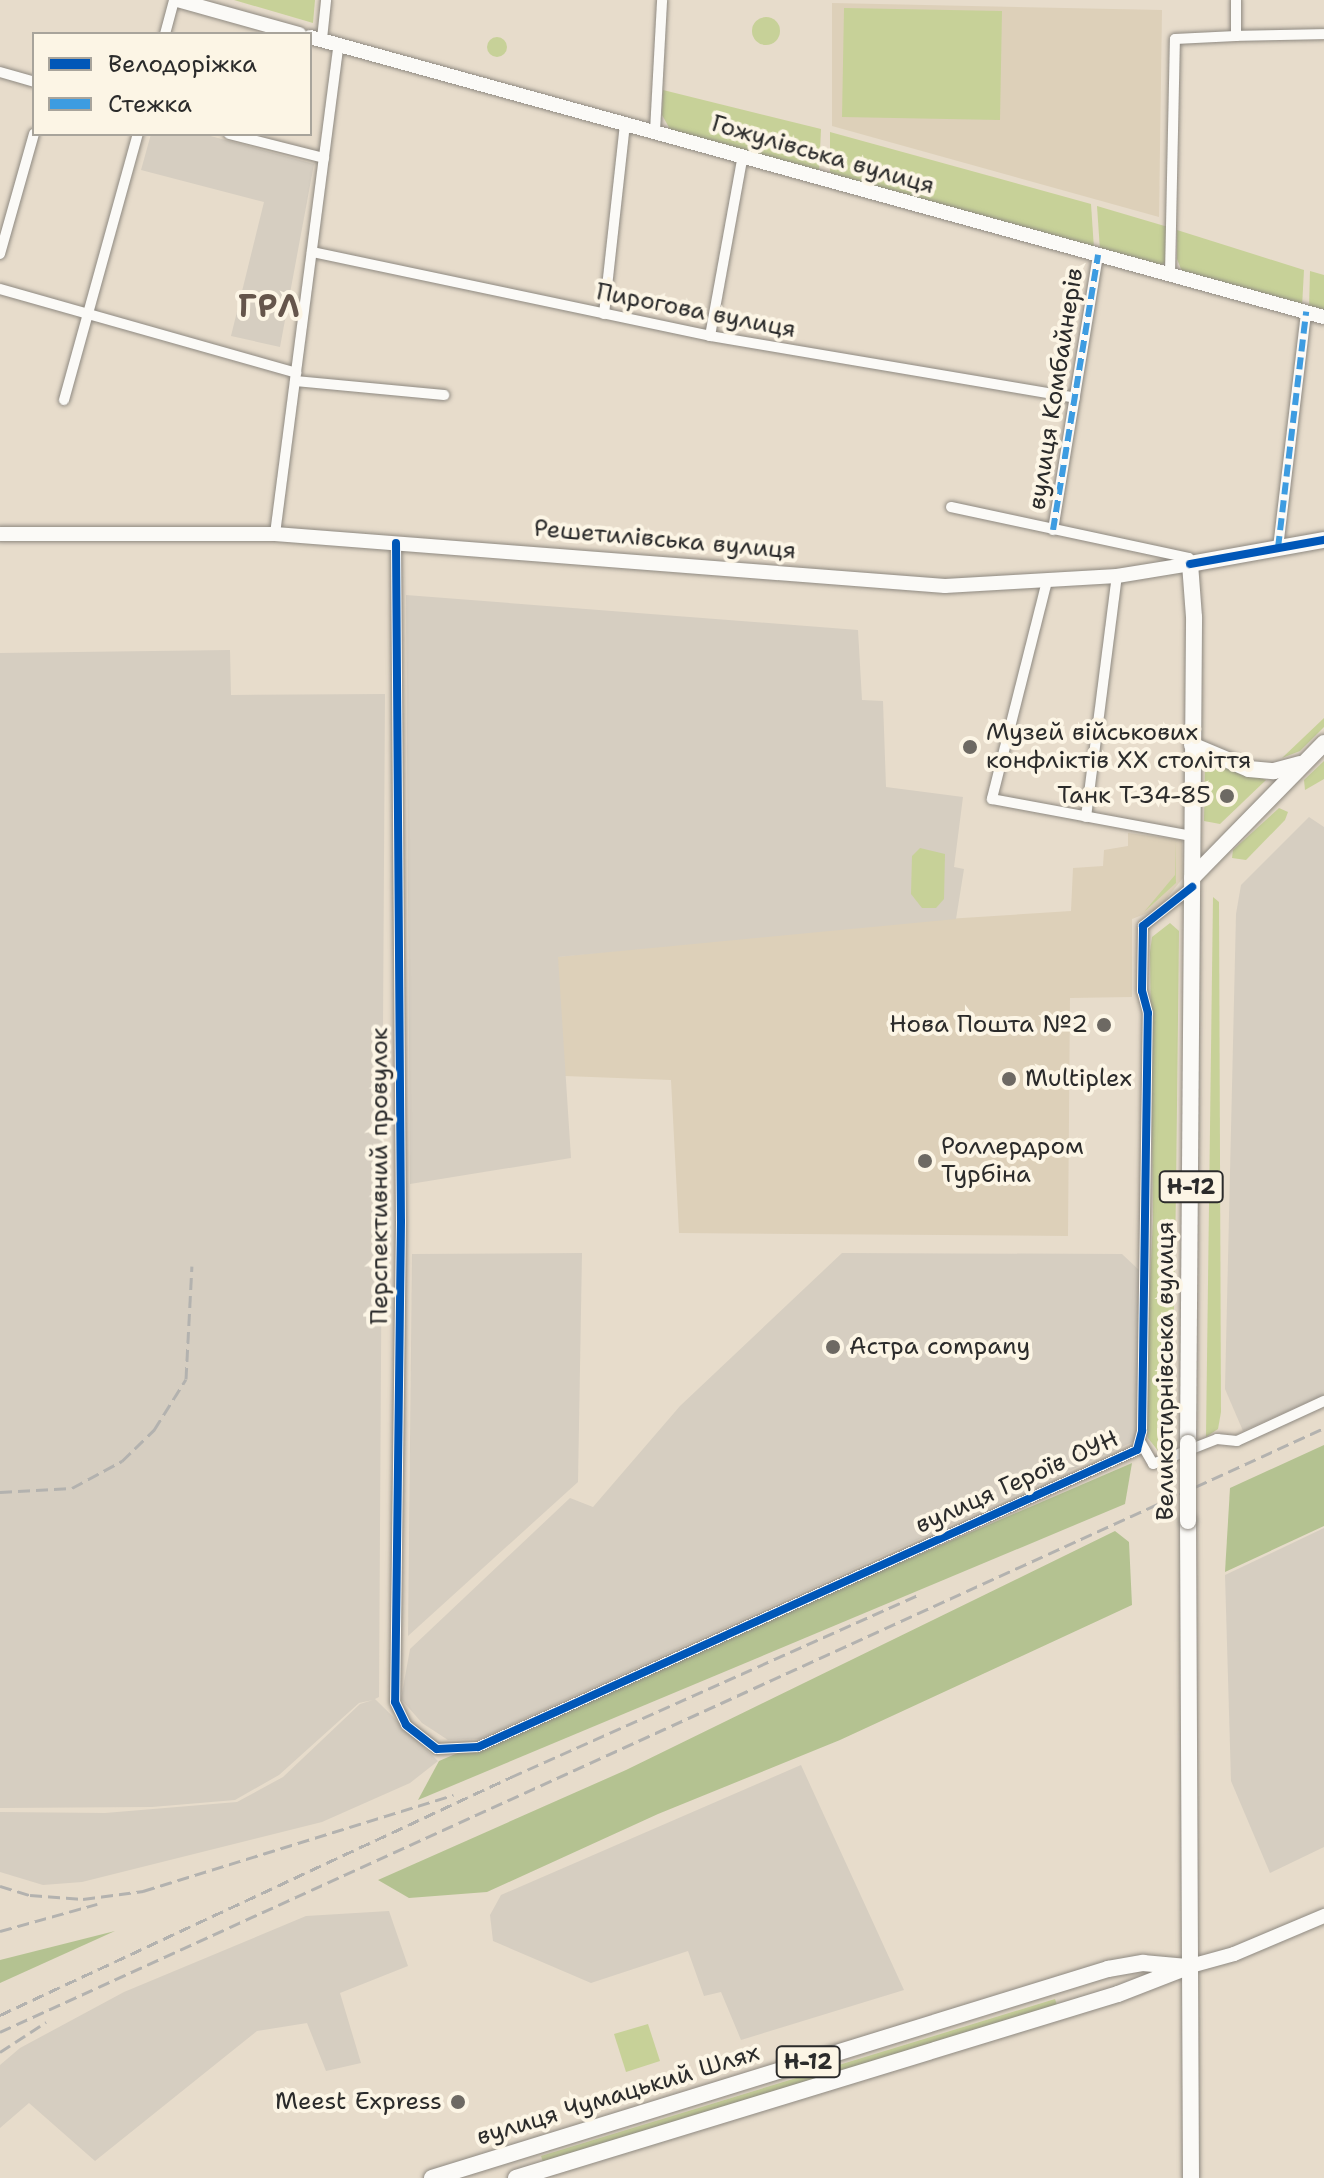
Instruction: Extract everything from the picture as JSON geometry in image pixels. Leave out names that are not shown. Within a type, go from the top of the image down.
[{"type":"main road","name":"Решетилівська вулиця","points":[[1190,564],[1324,540]]},
{"type":"main road","name":"Великотирнівська вулиця","points":[[1190,564],[1192,882],[1187,1967],[1191,2178]]},
{"type":"main road","points":[[1192,882],[1324,743]]},
{"type":"main road","points":[[1192,745],[1249,769],[1274,771],[1302,763]]},
{"type":"main road","name":"вулиця Чумацький Шлях","points":[[432,2178],[1069,1981],[1143,1963],[1187,1967]]},
{"type":"main road","name":"вулиця Чумацький Шлях","points":[[516,2178],[537,2175],[1078,2006],[1187,1967]]},
{"type":"main road","points":[[1069,1981],[1078,2006]]},
{"type":"main road","points":[[532,2147],[537,2175]]},
{"type":"street","points":[[166,32],[175,0],[292,32]]},
{"type":"street","points":[[316,38],[326,0]]},
{"type":"street","points":[[655,131],[662,0]]},
{"type":"street","points":[[1236,0],[1236,36]]},
{"type":"street","points":[[1170,274],[1175,39],[1324,34]]},
{"type":"street","name":"Гожулівська вулиця","points":[[316,38],[1324,317]]},
{"type":"street","points":[[275,534],[339,44]]},
{"type":"street","points":[[0,72],[32,81]]},
{"type":"street","points":[[604,314],[625,124]]},
{"type":"street","points":[[0,254],[33,136]]},
{"type":"street","points":[[64,400],[137,136]]},
{"type":"street","points":[[237,136],[324,158]]},
{"type":"street","points":[[710,336],[743,155]]},
{"type":"street","name":"Пирогова вулиця","points":[[312,252],[710,336],[1075,398]]},
{"type":"street","name":"вулиця Комбайнерів","points":[[1053,530],[1098,255]]},
{"type":"street","points":[[0,289],[90,312],[296,377],[444,395]]},
{"type":"street","points":[[1278,548],[1306,312]]},
{"type":"street","points":[[951,507],[1189,558],[1190,564]]},
{"type":"street","name":"Решетилівська вулиця","points":[[0,534],[275,534],[894,583],[1047,581],[1117,576],[1190,564]]},
{"type":"street","name":"Перспективний провулок","points":[[396,543],[401,1237],[395,1702],[406,1725],[437,1749],[478,1747]]},
{"type":"street","points":[[1086,817],[1117,576]]},
{"type":"street","points":[[1047,581],[992,799],[1191,836]]},
{"type":"street","name":"вулиця Героїв ОУН","points":[[478,1747],[1137,1450],[1141,1443],[1148,1028],[1142,991],[1143,926],[1192,882]]},
{"type":"street","points":[[1141,1443],[1153,1464],[1217,1439],[1237,1441],[1324,1401]]},
{"type":"street","name":"вулиця Чумацький Шлях","points":[[1187,1967],[1234,1954],[1324,1916]]},
{"type":"shaded area","points":[[832,3],[1162,10],[1159,217],[832,126]]},
{"type":"shaded area","points":[[150,136],[210,136],[314,164],[280,347],[231,336],[264,202],[141,170]]},
{"type":"shaded area","points":[[406,595],[858,630],[862,700],[883,701],[886,787],[963,797],[954,867],[964,869],[956,919],[558,957],[571,1158],[410,1184]]},
{"type":"shaded area","points":[[230,650],[231,695],[385,694],[379,1697],[375,1699],[438,1761],[410,1783],[322,1822],[82,1882],[43,1885],[0,1872],[0,1812],[105,1813],[237,1802],[283,1777],[360,1704],[373,1700],[359,1703],[279,1775],[235,1800],[152,1807],[0,1808],[0,653]]},
{"type":"shaded area","points":[[1309,817],[1324,827],[1324,1395],[1243,1431],[1225,1389],[1236,914],[1241,885]]},
{"type":"shaded area","points":[[1128,833],[1182,840],[1183,878],[1158,909],[1132,919],[1132,997],[1070,998],[1068,1236],[679,1233],[671,1080],[565,1076],[557,957],[867,924],[1071,911],[1073,868],[1103,866],[1104,850],[1128,846]]},
{"type":"shaded area","points":[[582,1253],[578,1482],[408,1636],[412,1254]]},
{"type":"shaded area","points":[[842,1253],[1122,1254],[1139,1270],[1137,1440],[479,1739],[448,1740],[422,1723],[401,1699],[410,1649],[570,1498],[593,1507],[680,1406]]},
{"type":"shaded area","points":[[1324,1528],[1324,1847],[1270,1873],[1231,1781],[1225,1575]]},
{"type":"shaded area","points":[[801,1765],[904,1990],[741,2040],[721,1992],[704,1996],[688,1951],[591,1983],[493,1941],[490,1915],[501,1895]]},
{"type":"shaded area","points":[[389,1911],[408,1966],[340,1993],[361,2063],[326,2071],[307,2023],[257,2031],[95,2161],[29,2103],[0,2128],[0,2065],[20,2048],[124,1992],[306,1916]]},
{"type":"green space","points":[[234,0],[315,0],[313,23]]},
{"type":"green space","points":[[844,8],[1002,11],[1000,120],[842,117]]},
{"type":"green space","points":[[766,17],[776,21],[780,31],[776,41],[766,45],[756,41],[752,31],[756,21]]},
{"type":"green space","points":[[497,37],[504,40],[507,47],[504,54],[497,57],[490,54],[487,47],[490,40]]},
{"type":"green space","points":[[663,90],[821,129],[819,173],[671,131],[662,115]]},
{"type":"green space","points":[[830,132],[1091,204],[1094,249],[830,175]]},
{"type":"green space","points":[[1097,206],[1168,227],[1167,262],[1157,266],[1100,250]]},
{"type":"green space","points":[[1177,230],[1304,270],[1302,307],[1183,274],[1177,259]]},
{"type":"green space","points":[[1310,271],[1324,275],[1324,314],[1309,309]]},
{"type":"green space","points":[[1324,718],[1324,727],[1300,751],[1282,758]]},
{"type":"green space","points":[[1205,759],[1266,780],[1220,824],[1204,821]]},
{"type":"green space","points":[[1324,761],[1324,779],[1305,790],[1304,780]]},
{"type":"green space","points":[[1279,808],[1288,812],[1285,820],[1246,860],[1232,858],[1233,850]]},
{"type":"green space","points":[[1175,840],[1176,883],[1144,912],[1175,875]]},
{"type":"green space","points":[[920,848],[945,854],[944,899],[936,908],[922,908],[911,894],[912,856]]},
{"type":"green space","points":[[1213,897],[1219,902],[1221,1412],[1218,1429],[1206,1437]]},
{"type":"green space","points":[[1170,923],[1179,931],[1176,1192],[1172,1428],[1167,1456],[1162,1456],[1148,1438],[1144,1421],[1153,1219],[1150,952],[1152,937]]},
{"type":"green space","points":[[1324,1445],[1324,1526],[1225,1572],[1230,1488]]},
{"type":"green space","points":[[1132,1463],[1125,1504],[418,1800],[439,1761]]},
{"type":"green space","points":[[1115,1531],[1129,1542],[1132,1605],[840,1740],[658,1814],[487,1892],[409,1898],[378,1880],[626,1770]]},
{"type":"green space","points":[[115,1931],[0,1983],[0,1960]]},
{"type":"green space","points":[[1055,1999],[1058,2008],[544,2165],[541,2156]]},
{"type":"green space","points":[[648,2024],[660,2061],[626,2072],[614,2034]]},
{"type":"railway","points":[[0,1492],[72,1488],[122,1461],[154,1430],[186,1379],[192,1266]]},
{"type":"railway","points":[[0,2032],[1324,1428]]},
{"type":"railway","points":[[0,2015],[511,1777],[920,1594]]},
{"type":"railway","points":[[0,1886],[30,1895],[83,1899],[143,1891],[454,1795]]},
{"type":"railway","points":[[0,1931],[97,1904]]},
{"type":"railway","points":[[0,2052],[46,2022]]},
{"type":"marked path","points":[[1053,530],[1098,255]]},
{"type":"marked path","points":[[1278,548],[1306,312]]},
{"type":"cycle path","points":[[1190,564],[1324,540]]},
{"type":"cycle path","points":[[396,543],[401,1221],[395,1702],[406,1725],[437,1749],[478,1747],[1137,1450],[1142,1431],[1148,1013],[1142,991],[1143,926],[1192,887]]},
{"type":"place","name":"Музей військових конфліктів ХХ століття","points":[[970,747]]},
{"type":"place","name":"Танк Т-34-85","points":[[1227,796]]},
{"type":"place","name":"Нова Пошта №2","points":[[1104,1025]]},
{"type":"place","name":"Multiplex","points":[[1009,1079]]},
{"type":"place","name":"Роллердром Турбіна","points":[[925,1161]]},
{"type":"place","name":"Астра company","points":[[833,1347]]},
{"type":"place","name":"Meest Express","points":[[458,2102]]},
{"type":"district","name":"ГРЛ","points":[[270,306]]}]
